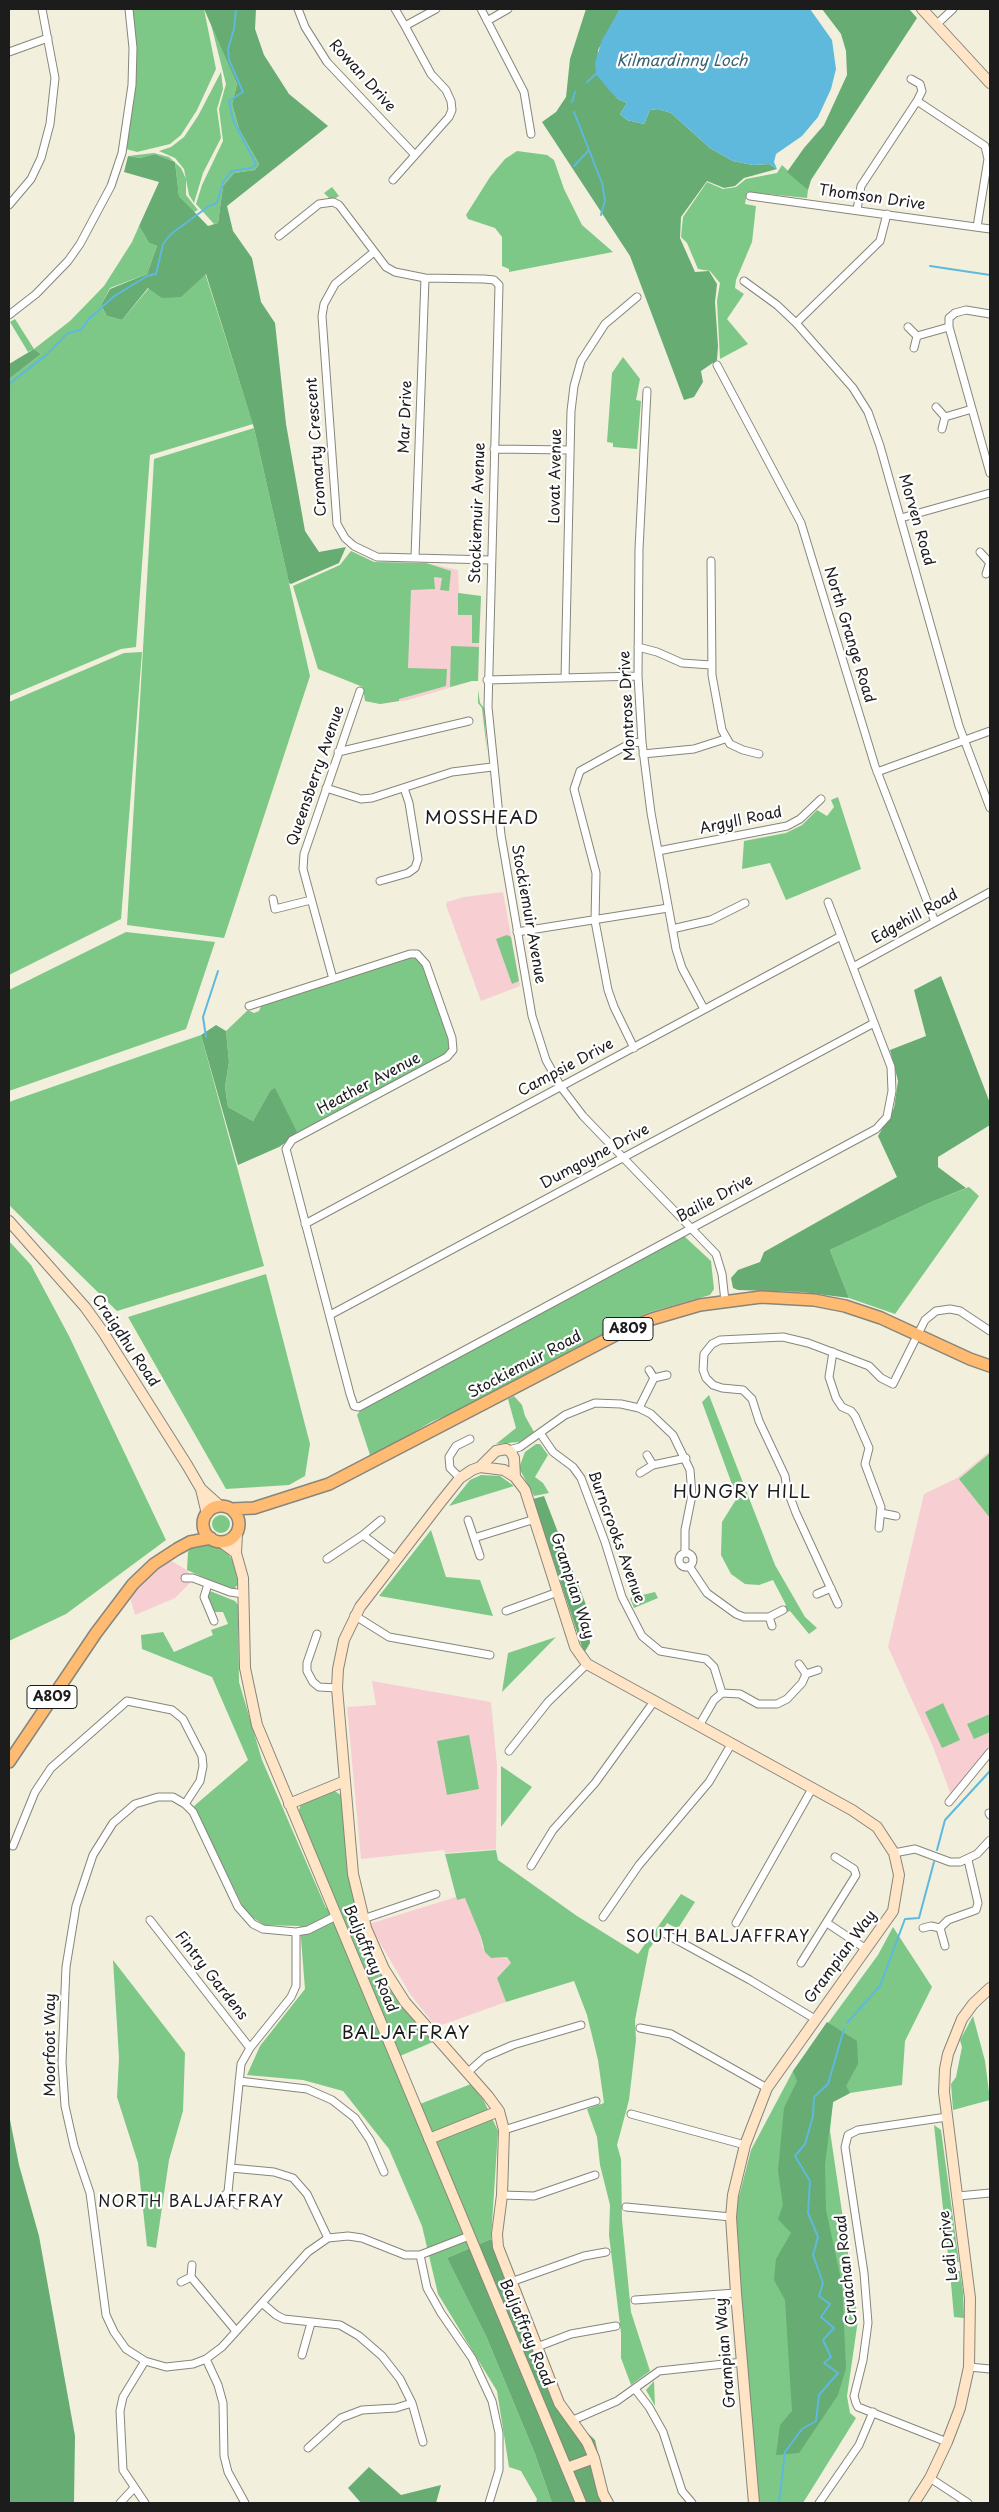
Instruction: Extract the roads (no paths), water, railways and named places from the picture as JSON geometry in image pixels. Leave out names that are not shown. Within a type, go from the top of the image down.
[{"type":"main road","name":"Stockiemuir Road","points":[[226,1508],[254,1508],[329,1484],[625,1330],[675,1311],[725,1301],[761,1297],[814,1300],[845,1306],[872,1315],[970,1359],[990,1366]]},
{"type":"main road","points":[[226,1508],[238,1518],[238,1529],[230,1540],[216,1540],[204,1526],[207,1514],[226,1508]]},
{"type":"main road","name":"Stockiemuir Road","points":[[238,1529],[254,1508]]},
{"type":"main road","name":"A809","points":[[9,1762],[96,1633],[133,1584],[154,1564],[190,1542],[204,1526]]},
{"type":"main road","name":"A809","points":[[190,1542],[216,1540]]},
{"type":"street","points":[[9,205],[31,179],[40,158],[50,124],[55,78],[42,9]]},
{"type":"street","points":[[9,315],[36,294],[68,261],[80,244],[111,186],[122,153],[132,85],[133,48],[129,9]]},
{"type":"street","name":"Rowan Drive","points":[[298,9],[305,26],[327,62],[415,155]]},
{"type":"street","points":[[393,180],[449,117],[452,110],[451,101],[446,90],[431,74],[395,9]]},
{"type":"street","points":[[405,26],[436,9]]},
{"type":"street","points":[[481,9],[524,92],[531,134]]},
{"type":"street","points":[[487,21],[508,9]]},
{"type":"street","points":[[922,9],[990,82]]},
{"type":"street","points":[[937,24],[953,9]]},
{"type":"street","points":[[9,52],[48,38]]},
{"type":"street","points":[[858,210],[861,186],[922,91],[920,84],[912,79]]},
{"type":"street","points":[[916,102],[985,146],[988,159],[977,227]]},
{"type":"street","name":"Thomson Drive","points":[[750,196],[990,229]]},
{"type":"street","points":[[278,236],[319,204],[327,201],[333,202],[339,205],[386,267],[395,272],[426,278]]},
{"type":"street","points":[[796,323],[880,241],[887,214]]},
{"type":"street","name":"Cromarty Crescent","points":[[374,252],[335,284],[324,304],[322,316],[337,524],[345,538],[365,553],[377,557],[490,560]]},
{"type":"street","name":"Stockiemuir Avenue","points":[[426,278],[484,279],[494,280],[499,285],[487,680],[492,767],[501,835],[536,1033],[546,1060],[561,1087],[583,1116],[718,1258],[725,1301]]},
{"type":"street","name":"Mar Drive","points":[[415,558],[426,278]]},
{"type":"street","name":"Morven Road","points":[[744,281],[765,295],[796,323],[831,360],[853,388],[868,412],[880,446],[964,740],[990,808]]},
{"type":"street","name":"Lovat Avenue","points":[[565,678],[570,450],[574,386],[582,361],[604,324],[637,297]]},
{"type":"street","points":[[990,314],[966,310],[955,313],[949,318],[949,327],[972,408],[987,447],[990,473]]},
{"type":"street","points":[[908,327],[917,336]]},
{"type":"street","points":[[917,336],[949,327]]},
{"type":"street","points":[[914,348],[917,336]]},
{"type":"street","name":"North Grange Road","points":[[717,365],[801,523],[877,772],[935,922]]},
{"type":"street","name":"Montrose Drive","points":[[647,391],[639,549],[638,676],[643,754],[672,929],[682,968],[704,1009]]},
{"type":"street","points":[[936,407],[945,417]]},
{"type":"street","points":[[945,417],[972,408]]},
{"type":"street","points":[[942,429],[945,417]]},
{"type":"street","points":[[494,449],[570,450]]},
{"type":"street","points":[[901,518],[990,493]]},
{"type":"street","points":[[980,552],[990,562],[986,574]]},
{"type":"street","points":[[711,561],[711,664],[715,698],[725,739],[736,747],[759,754]]},
{"type":"street","points":[[638,647],[657,652],[682,663],[711,664]]},
{"type":"street","points":[[487,680],[638,676]]},
{"type":"street","name":"Queensberry Avenue","points":[[334,979],[303,869],[304,854],[360,691]]},
{"type":"street","points":[[338,752],[469,720]]},
{"type":"street","points":[[877,772],[990,731]]},
{"type":"street","points":[[643,754],[694,749],[725,739]]},
{"type":"street","points":[[634,1048],[608,990],[596,920],[596,873],[574,789],[580,771],[631,743],[642,742]]},
{"type":"street","points":[[326,788],[361,799],[372,798],[452,772],[492,767]]},
{"type":"street","points":[[380,881],[408,872],[414,868],[418,859],[410,803],[404,788]]},
{"type":"street","name":"Argyll Road","points":[[658,851],[787,826],[800,819],[821,799]]},
{"type":"street","name":"Edgehill Road","points":[[853,967],[990,892]]},
{"type":"street","points":[[273,899],[275,909],[311,900]]},
{"type":"street","name":"Bailie Drive","points":[[354,1406],[359,1406],[876,1129],[887,1117],[892,1091],[891,1067],[828,902]]},
{"type":"street","points":[[672,929],[711,920],[745,903]]},
{"type":"street","points":[[517,932],[668,908]]},
{"type":"street","name":"Campsie Drive","points":[[305,1224],[841,936]]},
{"type":"street","name":"Heather Avenue","points":[[249,1006],[410,954],[417,954],[426,964],[454,1046],[447,1057],[288,1144],[287,1154],[354,1406]]},
{"type":"street","name":"Dumgoyne Drive","points":[[330,1315],[874,1023]]},
{"type":"street","name":"Craigdhu Road","points":[[9,1221],[85,1307],[168,1434],[200,1489],[207,1514]]},
{"type":"street","points":[[838,1604],[796,1513],[784,1476],[759,1421],[752,1399],[743,1390],[722,1388],[706,1378],[702,1361],[704,1354],[712,1344],[720,1340],[783,1337],[833,1352],[869,1366],[882,1378],[893,1384],[917,1334],[928,1316],[943,1309],[960,1311],[990,1331]]},
{"type":"street","points":[[833,1352],[829,1377],[836,1398],[842,1407],[851,1411],[869,1448],[865,1464],[881,1513],[879,1528]]},
{"type":"street","points":[[648,1370],[654,1378]]},
{"type":"street","points":[[654,1378],[667,1375]]},
{"type":"street","points":[[639,1408],[654,1378]]},
{"type":"street","points":[[480,1467],[500,1469],[511,1467],[512,1457],[520,1448],[565,1415],[595,1403],[614,1403],[639,1408],[662,1423],[673,1435],[686,1458],[690,1470],[692,1495],[685,1530],[685,1553],[680,1555],[679,1562],[682,1566],[689,1566],[707,1593],[726,1609],[744,1617],[769,1617],[783,1610]]},
{"type":"street","name":"Burncrooks Avenue","points":[[540,1433],[553,1452],[573,1466],[581,1478],[605,1542],[622,1597],[642,1636],[660,1651],[706,1659],[714,1667],[722,1693]]},
{"type":"street","points":[[460,1478],[450,1468],[449,1456],[456,1446],[470,1439]]},
{"type":"street","points":[[512,1457],[499,1449],[480,1467],[460,1478],[354,1615],[339,1659],[337,1688],[345,1781],[354,1874],[363,1919],[375,1952],[405,2002],[499,2111],[504,2130],[502,2195],[498,2240],[511,2282],[559,2403],[587,2442],[594,2458],[603,2494],[608,2503]]},
{"type":"street","points":[[647,1455],[653,1465]]},
{"type":"street","points":[[493,1456],[494,1464],[515,1476]]},
{"type":"street","name":"Grampian Way","points":[[512,1457],[515,1476],[525,1490],[575,1647],[587,1664],[849,1807],[877,1827],[894,1853],[899,1875],[893,1911],[767,2088],[745,2145],[732,2195],[731,2217],[736,2293],[754,2503]]},
{"type":"street","points":[[640,1473],[653,1465],[686,1458]]},
{"type":"street","name":"Craigdhu Road","points":[[200,1489],[226,1508]]},
{"type":"street","points":[[881,1513],[896,1516]]},
{"type":"street","points":[[474,1538],[535,1519]]},
{"type":"street","points":[[327,1559],[363,1535],[381,1520]]},
{"type":"street","points":[[468,1520],[480,1556]]},
{"type":"street","name":"Baljaffray Road","points":[[238,1529],[236,1553],[242,1569],[245,1668],[251,1706],[289,1804],[581,2503]]},
{"type":"street","points":[[363,1535],[396,1560]]},
{"type":"street","points":[[216,1540],[236,1553]]},
{"type":"street","points":[[185,1578],[193,1578],[230,1592],[244,1594]]},
{"type":"street","points":[[208,1584],[204,1598],[214,1621]]},
{"type":"street","points":[[817,1594],[832,1588]]},
{"type":"street","points":[[506,1611],[558,1592]]},
{"type":"street","points":[[354,1615],[389,1637],[490,1655]]},
{"type":"street","points":[[769,1617],[772,1626]]},
{"type":"street","points":[[317,1634],[307,1663],[307,1672],[313,1682],[319,1687],[337,1688]]},
{"type":"street","points":[[509,1751],[548,1702],[587,1664]]},
{"type":"street","points":[[799,1664],[806,1674]]},
{"type":"street","points":[[700,1724],[714,1700],[722,1693],[740,1694],[758,1704],[772,1706],[787,1699],[796,1692],[806,1674],[818,1670]]},
{"type":"street","points":[[531,1866],[553,1830],[595,1782],[655,1700]]},
{"type":"street","points":[[13,1846],[35,1792],[51,1768],[127,1701],[172,1710],[183,1719],[202,1756],[203,1766],[200,1781],[185,1804],[193,1812],[244,1917],[263,1929],[296,1932],[308,1930],[336,1916]]},
{"type":"street","points":[[603,1916],[638,1865],[709,1782],[732,1743]]},
{"type":"street","points":[[949,1802],[990,1752]]},
{"type":"street","points":[[289,1804],[345,1781]]},
{"type":"street","points":[[736,1923],[813,1787]]},
{"type":"street","name":"Moorfoot Way","points":[[185,1804],[173,1797],[158,1797],[135,1804],[113,1823],[92,1855],[76,1906],[66,1967],[62,2062],[65,2106],[74,2146],[90,2193],[106,2314],[114,2332],[126,2349],[145,2361],[166,2367],[193,2364],[206,2359],[222,2347],[308,2252],[328,2238]]},
{"type":"street","points":[[894,1853],[915,1849],[950,1862],[968,1860],[990,1840]]},
{"type":"street","points":[[801,1963],[856,1875],[854,1869],[836,1857]]},
{"type":"street","points":[[940,1928],[948,1920],[972,1913],[978,1907],[968,1860]]},
{"type":"street","points":[[363,1919],[436,1894]]},
{"type":"street","name":"Fintry Gardens","points":[[150,1920],[250,2048]]},
{"type":"street","points":[[827,1923],[866,1949]]},
{"type":"street","points":[[923,1928],[931,1926],[940,1928]]},
{"type":"street","points":[[940,1928],[945,1946]]},
{"type":"street","points":[[217,2204],[228,2192],[241,2064],[250,2048],[291,1997],[296,1986],[296,1932]]},
{"type":"street","points":[[664,1933],[750,1980],[815,2019]]},
{"type":"street","name":"Ledi Drive","points":[[914,2503],[930,2478],[947,2442],[960,2408],[969,2368],[970,2298],[944,2092],[948,2054],[962,2019],[973,2004],[990,1988]]},
{"type":"street","points":[[467,2073],[485,2057],[499,2051],[581,2025]]},
{"type":"street","points":[[640,2028],[671,2034],[767,2088]]},
{"type":"street","points":[[239,2082],[307,2089],[332,2100],[355,2118],[370,2140],[384,2172]]},
{"type":"street","points":[[504,2130],[596,2101]]},
{"type":"street","points":[[429,2139],[499,2111]]},
{"type":"street","points":[[631,2114],[745,2145]]},
{"type":"street","name":"Cruachan Road","points":[[947,2117],[858,2130],[852,2132],[846,2140],[868,2323],[863,2360],[854,2396],[858,2407],[947,2442]]},
{"type":"street","points":[[231,2168],[274,2172],[293,2178],[307,2194],[328,2238],[348,2236],[362,2238],[405,2255],[420,2255],[469,2236]]},
{"type":"street","points":[[502,2195],[534,2196],[595,2175]]},
{"type":"street","points":[[228,2192],[237,2205]]},
{"type":"street","points":[[958,2196],[990,2193]]},
{"type":"street","points":[[626,2207],[731,2217]]},
{"type":"street","points":[[511,2282],[548,2267],[606,2252]]},
{"type":"street","points":[[420,2255],[427,2288],[441,2314],[472,2358],[492,2401],[499,2433],[499,2470],[489,2503]]},
{"type":"street","points":[[192,2265],[191,2277],[236,2331]]},
{"type":"street","points":[[181,2282],[191,2277]]},
{"type":"street","points":[[635,2300],[736,2293]]},
{"type":"street","points":[[262,2303],[284,2319],[340,2325],[359,2336],[388,2363],[400,2379],[412,2404],[423,2442]]},
{"type":"street","points":[[302,2355],[311,2323]]},
{"type":"street","points":[[537,2347],[571,2334],[616,2326]]},
{"type":"street","points":[[206,2359],[218,2385],[223,2403],[224,2456],[228,2472],[245,2503]]},
{"type":"street","points":[[145,2361],[123,2397],[120,2411],[123,2470],[145,2503]]},
{"type":"street","points":[[571,2421],[617,2401],[636,2390],[646,2379],[663,2370],[743,2362]]},
{"type":"street","points":[[969,2368],[990,2369]]},
{"type":"street","points":[[636,2390],[649,2407],[663,2432],[682,2491],[692,2503]]},
{"type":"street","points":[[308,2448],[328,2428],[342,2418],[362,2410],[396,2408],[412,2404]]},
{"type":"street","points":[[819,2503],[860,2445],[873,2412]]},
{"type":"street","points":[[567,2468],[594,2458]]},
{"type":"street","points":[[930,2478],[968,2503]]},
{"type":"street","points":[[120,2503],[134,2488]]},
{"type":"water","name":"Kilmardinny Loch","points":[[620,9],[810,9],[832,40],[836,69],[831,89],[818,117],[802,136],[776,154],[774,162],[777,169],[769,164],[753,165],[733,161],[710,148],[671,113],[658,109],[650,110],[644,124],[627,120],[620,114],[627,103],[618,99],[596,74],[595,63],[602,40]]},
{"type":"waterway","points":[[9,384],[45,356],[68,333],[81,330],[89,319],[113,297],[147,276],[156,274],[163,244],[171,234],[209,206],[217,203],[223,182],[232,171],[251,168],[256,164],[233,120],[229,101],[243,92],[229,60],[228,49],[234,29],[236,9]]},
{"type":"waterway","points":[[587,82],[596,74]]},
{"type":"waterway","points":[[572,102],[575,92]]},
{"type":"waterway","points":[[574,112],[602,183],[605,200],[601,215]]},
{"type":"waterway","points":[[574,166],[589,150]]},
{"type":"waterway","points":[[930,266],[990,275]]},
{"type":"waterway","points":[[206,1037],[203,1017],[218,971]]},
{"type":"waterway","points":[[937,1850],[945,1820],[990,1771]]},
{"type":"waterway","points":[[847,2023],[880,1986],[905,1919],[919,1918],[934,1862]]},
{"type":"waterway","points":[[779,2503],[785,2452],[802,2429],[816,2421],[819,2395],[838,2373],[824,2363],[831,2357],[823,2340],[834,2328],[821,2317],[830,2304],[819,2296],[823,2283],[813,2255],[818,2237],[808,2213],[810,2181],[795,2156],[805,2144],[813,2116],[814,2097],[828,2084],[844,2029]]},
{"type":"district","name":"MOSSHEAD","points":[[482,819]]},
{"type":"district","name":"HUNGRY HILL","points":[[742,1493]]},
{"type":"district","name":"SOUTH BALJAFFRAY","points":[[718,1938]]},
{"type":"district","name":"BALJAFFRAY","points":[[406,2034]]},
{"type":"district","name":"NORTH BALJAFFRAY","points":[[191,2203]]}]
